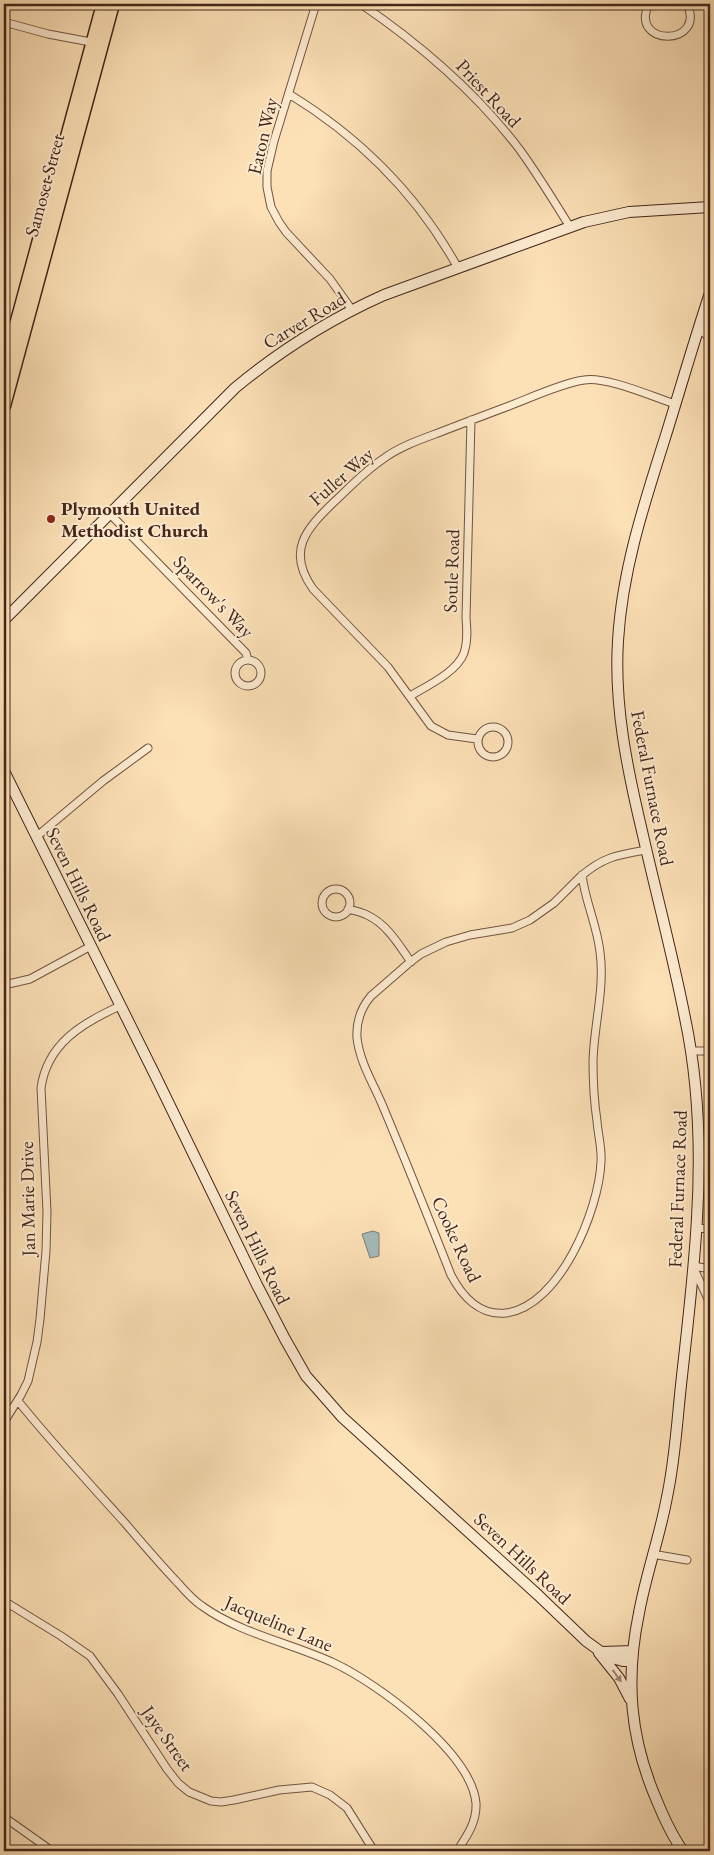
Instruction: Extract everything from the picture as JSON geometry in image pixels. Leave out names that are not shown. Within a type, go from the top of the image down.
[{"type":"highway","name":"Samoset Street","points":[[4,406],[97,44],[103,4]]},
{"type":"highway","name":"Samoset Street","points":[[4,369],[97,44],[113,4]]},
{"type":"street","name":"Eaton Way","points":[[316,4],[274,141],[267,171],[267,187],[271,207],[286,232],[330,279],[352,310]]},
{"type":"street","name":"Priest Road","points":[[361,4],[390,24],[454,77],[489,113],[540,179],[570,227]]},
{"type":"street","points":[[649,4],[646,16],[648,25],[659,35],[670,37],[680,34],[687,26],[690,16],[687,4]]},
{"type":"street","points":[[4,22],[97,44]]},
{"type":"street","points":[[289,94],[330,122],[380,163],[412,198],[435,229],[458,268]]},
{"type":"street","name":"Carver Road","points":[[4,620],[214,408],[289,346],[352,310],[384,295],[570,227],[629,212],[710,208]]},
{"type":"street","name":"Federal Furnace Road","points":[[678,1849],[643,1764],[635,1735],[632,1702],[632,1662],[638,1617],[652,1554],[668,1496],[696,1228],[699,1152],[697,1102],[686,1020],[630,778],[620,720],[618,641],[622,599],[638,524],[710,293]]},
{"type":"street","points":[[698,328],[710,338]]},
{"type":"street","name":"Fuller Way","points":[[478,739],[453,736],[436,729],[427,721],[378,656],[313,589],[302,566],[301,558],[303,541],[315,520],[360,477],[384,458],[413,443],[471,420],[585,379],[606,382],[675,404]]},
{"type":"street","name":"Soule Road","points":[[410,696],[458,663],[464,653],[467,636],[471,420]]},
{"type":"street","name":"Sparrow's Way","points":[[110,514],[246,652],[248,660]]},
{"type":"street","points":[[496,727],[505,734],[508,745],[502,754],[491,758],[479,750],[478,739],[484,729],[496,727]]},
{"type":"street","points":[[36,837],[103,781],[148,748]]},
{"type":"street","name":"Seven Hills Road","points":[[4,771],[261,1293],[284,1339],[306,1376],[342,1417],[599,1652],[608,1657],[632,1662]]},
{"type":"street","name":"Cooke Road","points":[[582,875],[584,892],[596,925],[601,960],[601,992],[593,1061],[601,1151],[600,1178],[586,1224],[564,1269],[546,1292],[530,1304],[514,1311],[498,1313],[482,1309],[468,1299],[457,1285],[362,1060],[357,1035],[358,1021],[362,1009],[371,996],[411,962],[433,948],[458,937],[512,928],[530,920],[554,903],[582,875],[597,864],[612,856],[646,850]]},
{"type":"street","points":[[332,890],[343,891],[350,900],[348,909],[340,916],[329,915],[323,907],[324,896],[332,890]]},
{"type":"street","points":[[348,909],[368,915],[381,924],[411,962]]},
{"type":"street","points":[[4,985],[30,979],[91,946]]},
{"type":"street","name":"Jan Marie Drive","points":[[4,1422],[28,1381],[37,1342],[43,1288],[46,1212],[42,1076],[52,1054],[74,1033],[98,1016],[120,1006]]},
{"type":"street","points":[[691,1051],[710,1051]]},
{"type":"street","points":[[696,1228],[710,1228]]},
{"type":"street","points":[[692,1266],[705,1268],[710,1271]]},
{"type":"street","points":[[692,1266],[710,1303]]},
{"type":"street","name":"Jacqueline Lane","points":[[18,1401],[160,1564],[201,1605],[232,1623],[335,1664],[383,1693],[436,1737],[465,1773],[473,1791],[476,1804],[471,1830],[457,1851]]},
{"type":"street","points":[[652,1554],[687,1560]]},
{"type":"street","name":"Jaye Street","points":[[4,1600],[90,1656],[118,1694],[167,1769],[178,1783],[190,1792],[211,1801],[221,1802],[279,1790],[312,1787],[330,1795],[346,1808],[374,1851]]},
{"type":"street","points":[[599,1652],[633,1651]]},
{"type":"street","points":[[599,1652],[619,1678],[632,1702]]},
{"type":"street","points":[[4,1818],[52,1851]]},
{"type":"water","points":[[373,1231],[379,1233],[379,1256],[370,1258],[362,1234]]},
{"type":"place","name":"Plymouth United Methodist Church","points":[[51,519]]}]
